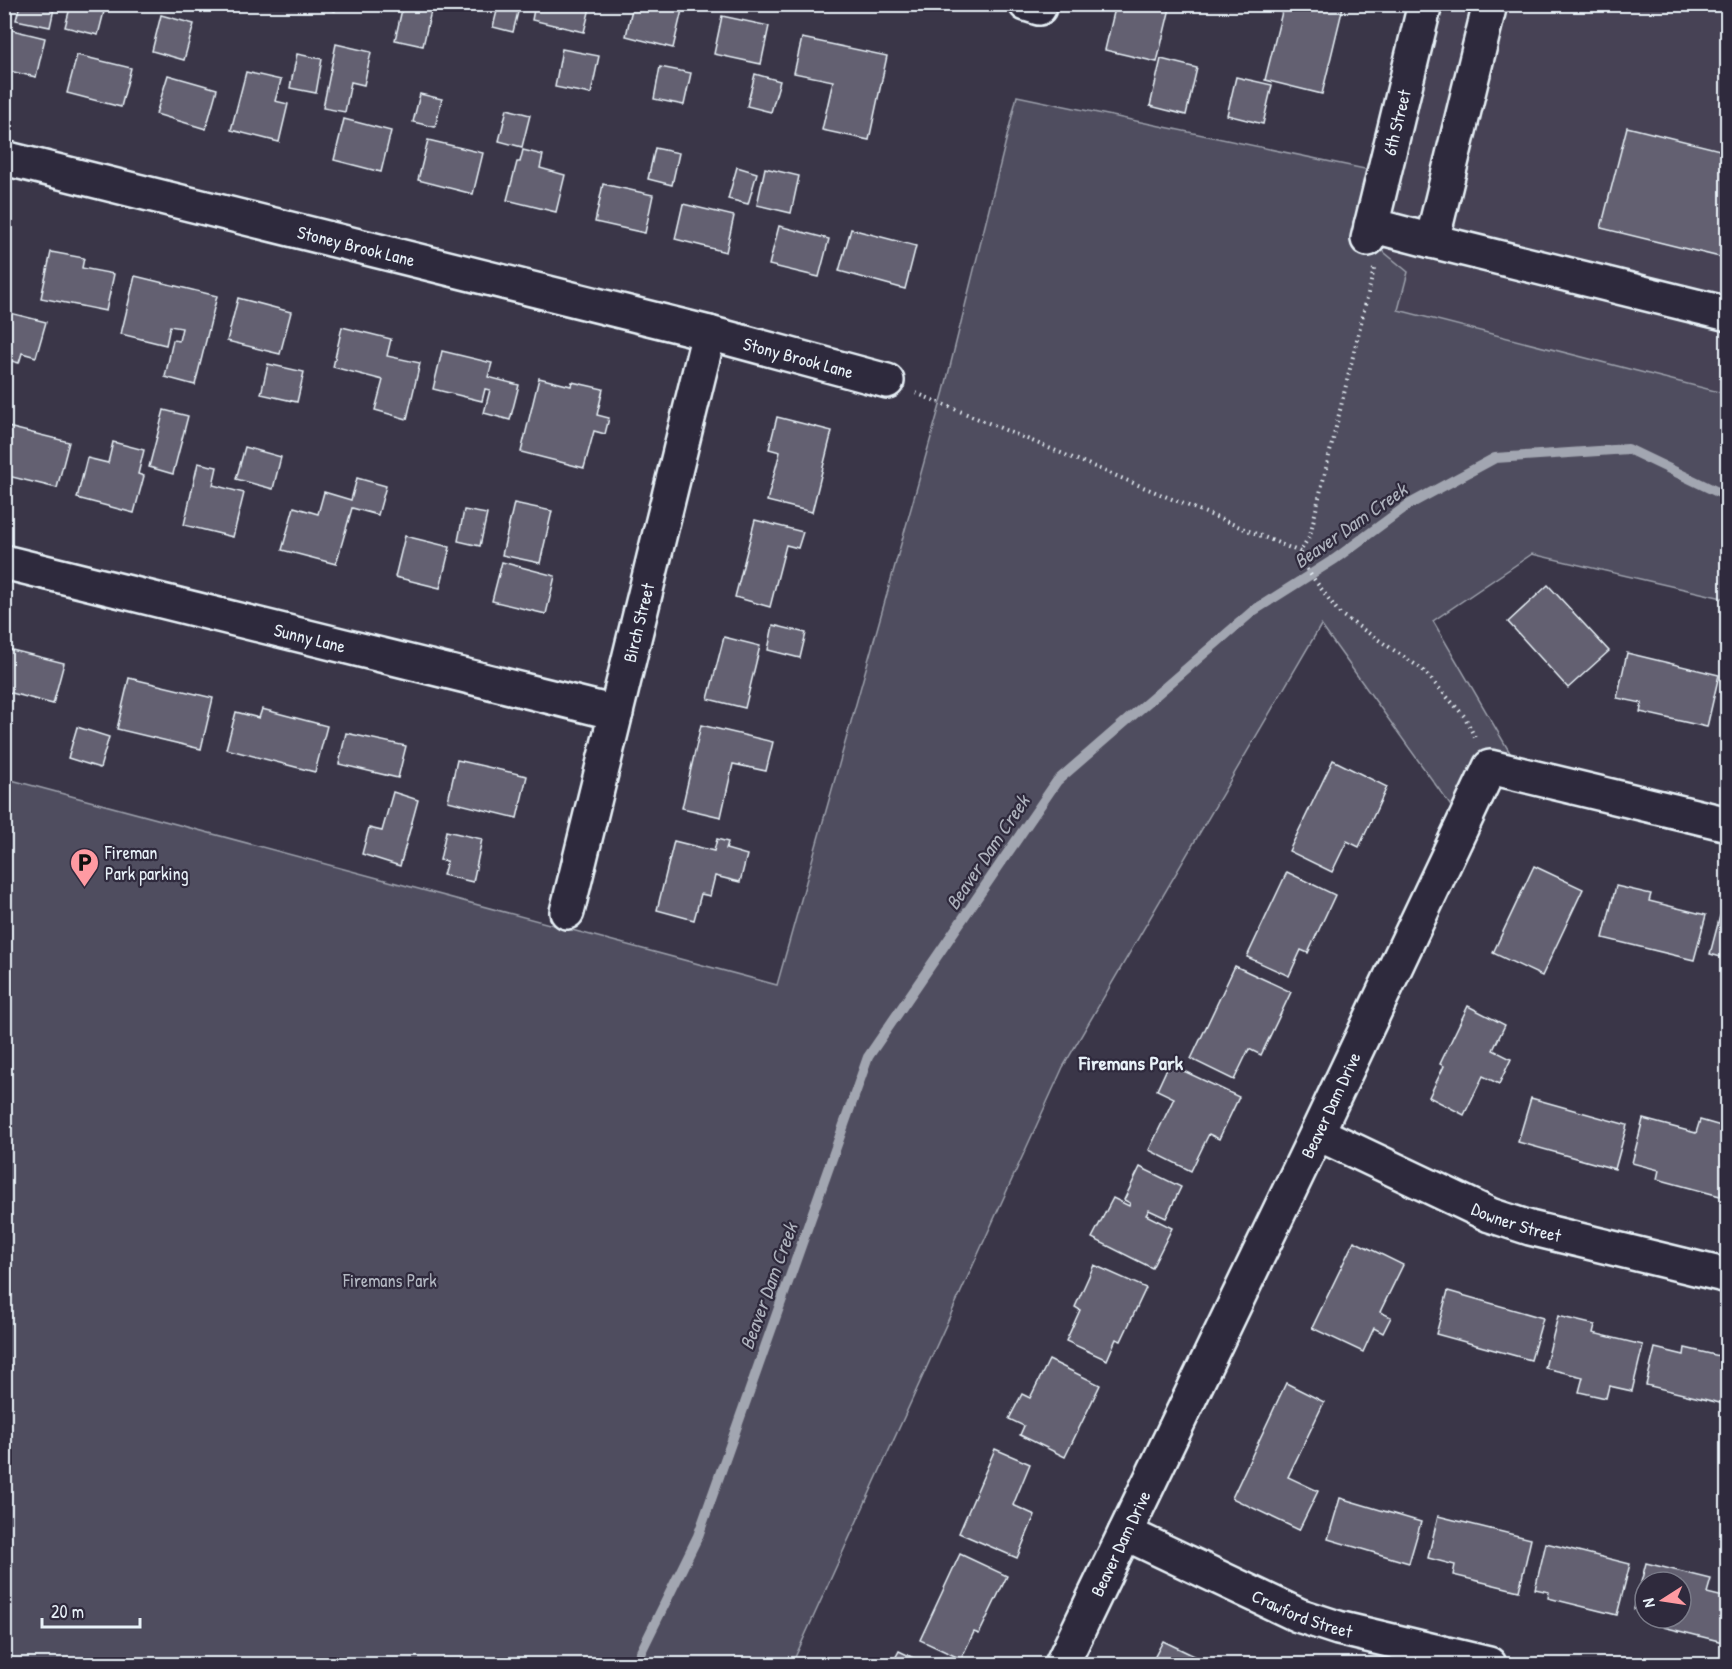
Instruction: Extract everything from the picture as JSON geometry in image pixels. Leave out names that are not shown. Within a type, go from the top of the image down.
[{"type":"street","name":"6th Street","points":[[1370,232],[1425,4]]},
{"type":"street","points":[[1432,241],[1490,4]]},
{"type":"street","name":"Stoney Brook Lane","points":[[4,158],[710,333]]},
{"type":"street","points":[[1370,232],[1432,241],[1728,314]]},
{"type":"street","name":"Stony Brook Lane","points":[[710,333],[887,381]]},
{"type":"street","name":"Birch Street","points":[[567,912],[710,333]]},
{"type":"street","name":"Sunny Lane","points":[[4,562],[616,713]]},
{"type":"street","points":[[1490,767],[1728,824]]},
{"type":"street","name":"Beaver Dam Drive","points":[[1062,1665],[1490,767]]},
{"type":"street","name":"Downer Street","points":[[1317,1133],[1490,1215],[1530,1228],[1728,1276]]},
{"type":"street","name":"Crawford Street","points":[[1125,1533],[1298,1615],[1338,1628],[1489,1665]]},
{"type":"path","points":[[1370,232],[1375,272],[1310,535],[1300,552],[1305,567],[1340,614],[1422,669],[1465,717],[1490,767]]},
{"type":"path","points":[[887,381],[1300,552]]},
{"type":"shaded area","points":[[1425,5],[1727,5],[1727,394],[1398,310],[1368,239]]},
{"type":"green space","name":"Firemans Park","points":[[1017,96],[1384,173],[1368,239],[1408,272],[1398,310],[1727,394],[1727,599],[1532,554],[1433,621],[1523,775],[1490,767],[1463,823],[1321,625],[1063,1067],[792,1664],[5,1664],[4,778],[777,985],[944,391]]},
{"type":"building","points":[[20,4],[55,4],[50,27],[16,20]]},
{"type":"building","points":[[71,4],[106,4],[98,35],[65,27]]},
{"type":"building","points":[[311,4],[336,4],[335,11],[311,6]]},
{"type":"building","points":[[490,4],[520,4],[513,32],[493,27],[498,7]]},
{"type":"building","points":[[535,4],[591,4],[584,32],[532,20]]},
{"type":"building","points":[[633,4],[683,6],[673,48],[626,36]]},
{"type":"building","points":[[1116,4],[1171,4],[1157,62],[1105,50]]},
{"type":"building","points":[[1284,4],[1333,4],[1343,7],[1322,94],[1265,80]]},
{"type":"building","points":[[403,5],[431,11],[423,46],[395,40]]},
{"type":"building","points":[[161,15],[194,24],[184,60],[152,51]]},
{"type":"building","points":[[722,16],[769,26],[761,64],[714,54]]},
{"type":"building","points":[[4,28],[45,38],[36,77],[5,70],[4,72]]},
{"type":"building","points":[[802,38],[887,56],[869,140],[822,130],[833,81],[794,73]]},
{"type":"building","points":[[336,44],[371,52],[364,85],[351,82],[345,112],[323,108]]},
{"type":"building","points":[[562,49],[599,56],[591,94],[555,87]]},
{"type":"building","points":[[297,54],[322,59],[316,93],[290,88]]},
{"type":"building","points":[[77,55],[131,68],[121,107],[67,93]]},
{"type":"building","points":[[1161,59],[1197,68],[1186,115],[1150,106]]},
{"type":"building","points":[[660,67],[691,73],[684,105],[654,99]]},
{"type":"building","points":[[246,72],[281,80],[275,101],[288,104],[279,142],[231,130]]},
{"type":"building","points":[[755,74],[780,81],[771,112],[747,106]]},
{"type":"building","points":[[168,75],[217,89],[206,129],[156,114]]},
{"type":"building","points":[[1236,77],[1272,85],[1263,124],[1227,115]]},
{"type":"building","points":[[420,94],[442,99],[435,127],[413,122]]},
{"type":"building","points":[[507,109],[530,115],[522,147],[499,141]]},
{"type":"building","points":[[344,119],[391,131],[381,172],[334,160]]},
{"type":"building","points":[[1627,127],[1728,152],[1728,259],[1601,228]]},
{"type":"building","points":[[428,140],[483,153],[473,194],[418,180]]},
{"type":"building","points":[[655,148],[679,153],[672,185],[648,179]]},
{"type":"building","points":[[523,150],[543,155],[540,168],[565,175],[556,212],[507,200],[517,162],[520,162]]},
{"type":"building","points":[[737,167],[757,173],[748,204],[728,199]]},
{"type":"building","points":[[765,168],[799,176],[791,213],[757,205]]},
{"type":"building","points":[[603,184],[653,195],[645,233],[595,222]]},
{"type":"building","points":[[683,204],[734,216],[726,252],[675,239]]},
{"type":"building","points":[[779,226],[829,239],[819,277],[769,265]]},
{"type":"building","points":[[851,229],[916,246],[905,289],[839,271]]},
{"type":"building","points":[[51,252],[84,258],[82,268],[114,274],[106,311],[41,298]]},
{"type":"building","points":[[135,276],[217,296],[195,385],[165,377],[173,340],[179,341],[182,328],[170,326],[166,345],[121,334]]},
{"type":"building","points":[[238,298],[291,312],[280,354],[227,341]]},
{"type":"building","points":[[10,313],[46,322],[36,357],[22,353],[19,363],[4,359],[4,334]]},
{"type":"building","points":[[342,327],[391,339],[387,356],[420,363],[407,419],[375,410],[383,380],[333,367]]},
{"type":"building","points":[[442,351],[492,363],[488,377],[519,385],[510,420],[484,413],[490,390],[485,389],[482,401],[433,389]]},
{"type":"building","points":[[268,364],[304,372],[297,402],[261,394]]},
{"type":"building","points":[[539,378],[571,386],[572,382],[603,389],[597,415],[609,418],[605,434],[594,431],[584,468],[521,452]]},
{"type":"building","points":[[164,410],[188,416],[173,474],[149,467]]},
{"type":"building","points":[[777,417],[832,431],[812,512],[767,501],[780,452],[769,449]]},
{"type":"building","points":[[4,426],[69,442],[57,488],[4,475]]},
{"type":"building","points":[[113,442],[144,450],[138,474],[144,476],[134,513],[77,498],[87,458],[108,463]]},
{"type":"building","points":[[245,447],[281,457],[273,489],[236,479]]},
{"type":"building","points":[[198,463],[217,467],[213,485],[244,493],[233,537],[184,525]]},
{"type":"building","points":[[357,478],[386,486],[378,515],[352,508],[336,564],[282,550],[294,507],[318,514],[324,492],[351,500]]},
{"type":"building","points":[[514,503],[552,511],[540,563],[502,555]]},
{"type":"building","points":[[464,510],[487,514],[480,546],[458,541]]},
{"type":"building","points":[[755,520],[803,532],[798,548],[786,545],[770,607],[735,597]]},
{"type":"building","points":[[405,536],[450,547],[440,588],[395,577]]},
{"type":"building","points":[[502,562],[555,576],[546,614],[492,601]]},
{"type":"building","points":[[1548,585],[1609,651],[1568,688],[1508,622]]},
{"type":"building","points":[[773,625],[806,633],[800,658],[768,650]]},
{"type":"building","points":[[724,637],[760,646],[745,708],[708,699]]},
{"type":"building","points":[[4,648],[64,663],[53,704],[4,691]]},
{"type":"building","points":[[1627,653],[1719,675],[1707,727],[1640,712],[1642,703],[1617,698]]},
{"type":"building","points":[[129,678],[213,698],[201,749],[117,729]]},
{"type":"building","points":[[262,709],[327,726],[315,772],[226,749],[236,712],[259,718]]},
{"type":"building","points":[[701,725],[773,742],[766,771],[733,764],[721,817],[682,808]]},
{"type":"building","points":[[77,727],[109,737],[100,768],[68,758]]},
{"type":"building","points":[[346,733],[406,746],[398,778],[339,764]]},
{"type":"building","points":[[457,760],[527,776],[517,818],[448,801]]},
{"type":"building","points":[[1333,760],[1387,787],[1359,847],[1347,841],[1332,872],[1289,851]]},
{"type":"building","points":[[393,792],[418,800],[400,866],[362,854],[369,828],[382,831]]},
{"type":"building","points":[[446,831],[482,839],[473,882],[443,875],[447,861],[440,860]]},
{"type":"building","points":[[717,839],[728,842],[726,849],[747,855],[740,882],[715,876],[710,896],[701,894],[694,920],[657,910],[674,841],[714,851]]},
{"type":"building","points":[[1534,866],[1583,889],[1542,976],[1493,953]]},
{"type":"building","points":[[1287,872],[1335,895],[1308,953],[1301,950],[1289,976],[1247,957]]},
{"type":"building","points":[[1616,886],[1651,894],[1649,901],[1706,915],[1694,960],[1603,938]]},
{"type":"building","points":[[1720,916],[1728,918],[1728,959],[1710,954]]},
{"type":"building","points":[[1235,966],[1291,992],[1261,1055],[1249,1049],[1234,1080],[1191,1059]]},
{"type":"building","points":[[1468,1006],[1505,1025],[1493,1050],[1511,1059],[1499,1084],[1483,1076],[1464,1115],[1429,1097],[1444,1066],[1440,1064]]},
{"type":"building","points":[[1169,1064],[1239,1097],[1219,1139],[1209,1134],[1191,1171],[1149,1150],[1174,1098],[1157,1090]]},
{"type":"building","points":[[1531,1098],[1627,1125],[1615,1169],[1518,1142]]},
{"type":"building","points":[[1643,1119],[1696,1133],[1700,1120],[1728,1128],[1726,1139],[1728,1139],[1728,1169],[1720,1196],[1657,1179],[1659,1170],[1632,1163]]},
{"type":"building","points":[[1140,1167],[1181,1187],[1166,1218],[1149,1210],[1146,1215],[1172,1228],[1152,1268],[1092,1238],[1113,1198],[1129,1206],[1130,1203],[1124,1200]]},
{"type":"building","points":[[1354,1241],[1403,1265],[1380,1312],[1391,1317],[1383,1333],[1374,1328],[1363,1352],[1312,1328]]},
{"type":"building","points":[[1094,1265],[1146,1288],[1121,1341],[1116,1339],[1107,1360],[1066,1341],[1080,1310],[1075,1307]]},
{"type":"building","points":[[1448,1291],[1543,1318],[1531,1360],[1436,1334]]},
{"type":"building","points":[[1558,1316],[1595,1325],[1593,1333],[1643,1345],[1632,1391],[1609,1386],[1606,1398],[1579,1392],[1583,1377],[1545,1368]]},
{"type":"building","points":[[1655,1348],[1684,1355],[1685,1348],[1728,1358],[1728,1405],[1646,1385]]},
{"type":"building","points":[[1049,1360],[1100,1385],[1065,1457],[1020,1435],[1024,1426],[1009,1419],[1022,1394],[1030,1398]]},
{"type":"building","points":[[1286,1383],[1324,1402],[1288,1477],[1318,1491],[1299,1530],[1232,1498]]},
{"type":"building","points":[[995,1449],[1030,1464],[1013,1505],[1035,1515],[1017,1558],[959,1533]]},
{"type":"building","points":[[1340,1498],[1421,1522],[1409,1563],[1328,1539]]},
{"type":"building","points":[[1438,1516],[1531,1539],[1519,1591],[1453,1575],[1455,1565],[1428,1558]]},
{"type":"building","points":[[1546,1543],[1630,1564],[1617,1615],[1548,1598],[1549,1592],[1535,1589]]},
{"type":"building","points":[[960,1554],[1007,1576],[979,1634],[974,1632],[961,1659],[920,1640]]},
{"type":"building","points":[[1646,1563],[1674,1570],[1644,1570]]},
{"type":"building","points":[[1693,1575],[1711,1579],[1707,1593],[1728,1598],[1728,1625],[1723,1642],[1675,1630],[1693,1630]]},
{"type":"building","points":[[1163,1641],[1211,1664],[1151,1664]]},
{"type":"building","points":[[899,1651],[926,1664],[892,1664]]},
{"type":"waterway","name":"Beaver Dam Creek","points":[[635,1664],[698,1536],[868,1057],[1057,781],[1253,611],[1335,559],[1408,505],[1495,458],[1628,449],[1728,497]]},
{"type":"place","name":"Fireman Park parking","points":[[84,888]]},
{"type":"district","name":"Firemans Park","points":[[1131,1062]]}]
